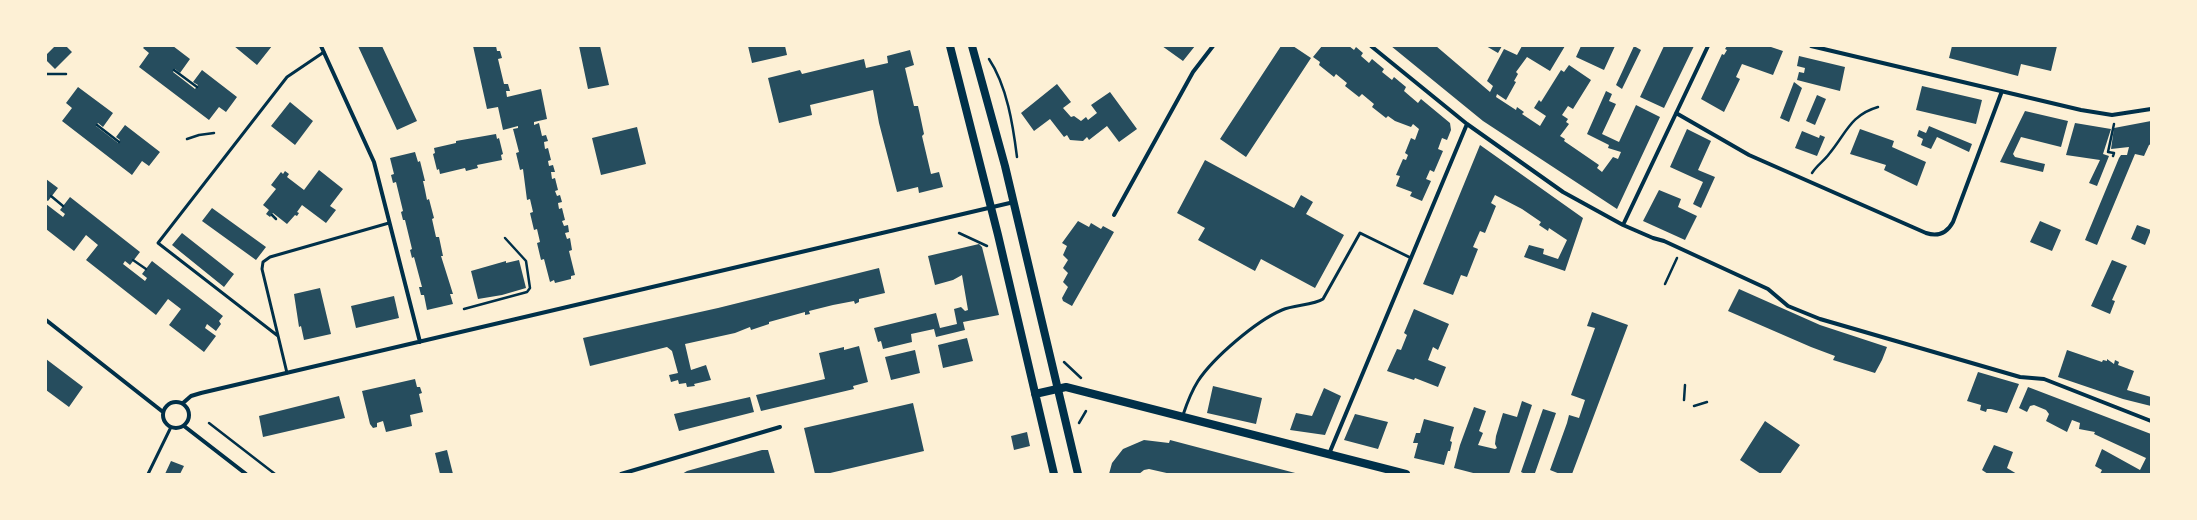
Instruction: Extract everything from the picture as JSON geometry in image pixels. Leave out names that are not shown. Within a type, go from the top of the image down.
[{"type":"main road","points":[[950,46],[991,208],[1054,474]]},
{"type":"main road","points":[[972,46],[1014,202],[1078,474]]},
{"type":"main road","points":[[1035,394],[1066,387],[1406,474]]},
{"type":"street","points":[[321,46],[370,153],[420,342]]},
{"type":"street","points":[[1114,215],[1193,72],[1213,46]]},
{"type":"street","points":[[1371,46],[1467,124],[1577,201],[1623,225],[1653,238],[1664,241],[1768,289],[1788,306],[1820,318],[2020,377],[2044,379],[2151,420]]},
{"type":"street","points":[[1623,225],[1708,46]]},
{"type":"street","points":[[1811,46],[2100,114],[2123,114],[2151,109]]},
{"type":"street","points":[[1676,113],[1744,152],[1926,234],[1936,235],[1945,232],[1950,228],[1957,215],[2002,91]]},
{"type":"street","points":[[1329,454],[1467,124]]},
{"type":"street","points":[[183,403],[187,398],[200,393],[1014,202]]},
{"type":"street","points":[[46,320],[163,412],[164,420],[171,427],[177,429],[184,426],[190,417],[188,408],[183,403],[172,402],[163,412]]},
{"type":"street","points":[[184,426],[246,474]]},
{"type":"street","points":[[621,474],[780,427]]},
{"type":"lane","points":[[278,336],[158,243],[287,77],[324,52]]},
{"type":"lane","points":[[287,373],[261,266],[266,259],[389,223]]},
{"type":"lane","points":[[1182,417],[1191,392],[1199,379],[1253,327],[1282,310],[1323,299],[1360,233],[1411,258]]},
{"type":"lane","points":[[148,474],[171,427]]},
{"type":"path","points":[[988,56],[997,71],[1014,130],[1017,160]]},
{"type":"path","points":[[174,70],[197,87]]},
{"type":"path","points":[[46,74],[66,74]]},
{"type":"path","points":[[1808,181],[1815,168],[1833,149],[1848,126],[1862,114],[1878,107]]},
{"type":"path","points":[[2113,156],[2114,153],[2108,152],[2114,123]]},
{"type":"path","points":[[97,125],[119,142]]},
{"type":"path","points":[[187,139],[199,135],[214,133]]},
{"type":"path","points":[[51,196],[63,206]]},
{"type":"path","points":[[272,215],[276,219]]},
{"type":"path","points":[[959,233],[987,246]]},
{"type":"path","points":[[464,309],[527,292],[530,288],[526,261],[505,238]]},
{"type":"path","points":[[1665,284],[1677,258]]},
{"type":"path","points":[[134,260],[146,269]]},
{"type":"path","points":[[1684,400],[1686,385]]},
{"type":"path","points":[[1694,406],[1707,402]]},
{"type":"path","points":[[1078,426],[1086,411]]},
{"type":"path","points":[[209,423],[275,474]]},
{"type":"building","points":[[55,46],[66,46],[72,52],[55,69],[46,60],[46,55]]},
{"type":"building","points":[[145,46],[173,46],[190,59],[180,73],[175,69],[173,72],[195,89],[198,85],[193,82],[202,70],[237,97],[226,112],[219,107],[209,120],[139,67],[149,53],[143,48]]},
{"type":"building","points":[[234,46],[272,46],[257,65]]},
{"type":"building","points":[[358,46],[382,46],[417,121],[397,130]]},
{"type":"building","points":[[473,46],[496,46],[497,51],[500,51],[502,58],[498,59],[504,84],[508,84],[510,91],[506,91],[507,97],[541,89],[547,119],[534,122],[534,125],[539,123],[542,136],[546,135],[548,141],[544,142],[545,149],[548,148],[551,160],[548,161],[549,166],[553,165],[555,172],[551,172],[552,179],[555,178],[558,190],[555,191],[557,196],[560,195],[562,202],[558,203],[559,209],[562,208],[565,220],[562,221],[564,226],[568,225],[569,232],[565,233],[567,239],[570,238],[572,250],[569,251],[575,275],[571,276],[571,279],[555,283],[554,280],[550,282],[544,259],[541,260],[537,243],[540,242],[537,229],[534,230],[530,213],[533,212],[530,199],[527,200],[523,169],[520,170],[516,153],[519,152],[513,129],[518,128],[518,126],[503,130],[498,107],[487,109]]},
{"type":"building","points":[[579,46],[600,46],[609,85],[588,89]]},
{"type":"building","points":[[748,46],[785,46],[787,55],[752,63]]},
{"type":"building","points":[[1162,46],[1195,46],[1183,61]]},
{"type":"building","points":[[1281,46],[1293,46],[1311,58],[1246,157],[1220,139]]},
{"type":"building","points":[[1322,46],[1349,46],[1354,50],[1356,47],[1363,53],[1361,56],[1369,63],[1372,59],[1384,69],[1382,72],[1392,80],[1394,77],[1406,87],[1404,91],[1418,103],[1421,99],[1450,123],[1451,130],[1447,140],[1442,138],[1438,149],[1443,151],[1434,172],[1430,170],[1426,179],[1431,181],[1422,201],[1410,196],[1412,192],[1396,186],[1400,176],[1396,175],[1403,159],[1406,160],[1408,155],[1405,153],[1411,138],[1415,140],[1419,129],[1413,124],[1411,127],[1395,121],[1388,116],[1386,118],[1372,107],[1374,104],[1362,94],[1359,97],[1345,86],[1347,83],[1336,74],[1334,77],[1319,65],[1320,62],[1313,57]]},
{"type":"building","points":[[1391,46],[1436,46],[1490,92],[1493,86],[1487,81],[1504,49],[1517,55],[1522,46],[1565,46],[1550,71],[1527,57],[1516,72],[1518,74],[1514,81],[1516,82],[1506,100],[1497,94],[1496,97],[1516,110],[1517,107],[1524,112],[1522,114],[1540,126],[1546,116],[1534,108],[1539,100],[1541,102],[1561,70],[1564,72],[1569,65],[1591,80],[1573,109],[1568,106],[1562,115],[1568,119],[1566,122],[1569,124],[1560,136],[1565,139],[1564,141],[1599,165],[1597,168],[1602,172],[1613,157],[1618,159],[1621,152],[1608,148],[1609,145],[1587,134],[1606,91],[1612,94],[1609,101],[1616,104],[1602,134],[1619,142],[1636,105],[1660,117],[1617,209],[1483,121]]},
{"type":"building","points":[[1486,46],[1502,46],[1498,53]]},
{"type":"building","points":[[1581,46],[1615,46],[1604,70],[1576,57]]},
{"type":"building","points":[[1634,46],[1641,50],[1622,89],[1616,85]]},
{"type":"building","points":[[1664,46],[1694,46],[1664,108],[1640,97]]},
{"type":"building","points":[[1727,46],[1768,46],[1783,51],[1773,75],[1742,64],[1736,77],[1740,79],[1724,112],[1701,99],[1722,54],[1724,55],[1727,50],[1725,49]]},
{"type":"building","points":[[1952,46],[2057,46],[2051,71],[2021,64],[2018,76],[1949,58]]},
{"type":"building","points":[[910,50],[914,65],[905,68],[914,106],[918,106],[924,134],[922,136],[931,174],[939,172],[943,187],[919,193],[918,187],[897,192],[879,123],[873,90],[810,105],[812,115],[779,123],[768,78],[800,70],[802,74],[864,59],[866,68],[888,63],[887,56]]},
{"type":"building","points":[[1799,56],[1845,67],[1840,91],[1797,80],[1799,72],[1804,73],[1805,68],[1797,66]]},
{"type":"building","points":[[1794,82],[1802,88],[1789,122],[1780,118]]},
{"type":"building","points":[[1057,84],[1071,102],[1063,108],[1071,117],[1074,116],[1081,121],[1086,117],[1088,120],[1097,113],[1091,105],[1110,92],[1137,129],[1119,142],[1107,126],[1089,140],[1087,137],[1083,141],[1070,140],[1067,135],[1064,137],[1050,119],[1034,131],[1021,113]]},
{"type":"building","points":[[1922,86],[1982,100],[1976,124],[1916,110]]},
{"type":"building","points":[[78,87],[113,113],[103,127],[98,123],[96,126],[118,143],[120,140],[116,137],[125,125],[160,152],[149,166],[142,161],[132,175],[62,121],[72,108],[66,103]]},
{"type":"building","points":[[1817,95],[1826,99],[1815,125],[1806,121]]},
{"type":"building","points":[[290,102],[313,121],[295,145],[271,126]]},
{"type":"building","points":[[2025,111],[2068,121],[2061,147],[2021,137],[2013,154],[2015,157],[2045,164],[2043,172],[2000,162]]},
{"type":"building","points":[[2151,121],[2151,144],[2149,145],[2144,156],[2135,154],[2097,245],[2085,240],[2119,158],[2121,155],[2127,155],[2129,147],[2111,149],[2114,128]]},
{"type":"building","points":[[2075,123],[2111,129],[2103,154],[2109,156],[2097,186],[2089,183],[2100,160],[2066,155]]},
{"type":"building","points":[[1929,126],[1972,144],[1969,152],[1937,137],[1931,149],[1921,145],[1923,139],[1917,136],[1919,130],[1926,133]]},
{"type":"building","points":[[637,127],[646,164],[601,175],[592,138]]},
{"type":"building","points":[[1687,129],[1711,141],[1698,170],[1715,177],[1701,208],[1693,204],[1703,182],[1670,167]]},
{"type":"building","points":[[1860,129],[1894,141],[1892,147],[1926,162],[1917,186],[1884,170],[1886,165],[1850,154]]},
{"type":"building","points":[[1802,131],[1819,138],[1820,135],[1825,137],[1817,156],[1795,148]]},
{"type":"building","points":[[496,134],[497,139],[499,138],[503,154],[501,155],[502,160],[477,165],[478,168],[466,171],[465,168],[440,174],[439,169],[437,170],[433,154],[435,153],[434,148],[456,143],[456,141]]},
{"type":"building","points":[[1480,145],[1583,218],[1565,271],[1524,257],[1529,245],[1544,249],[1543,254],[1558,259],[1567,240],[1549,228],[1548,231],[1539,225],[1541,222],[1522,209],[1495,195],[1491,203],[1496,206],[1485,233],[1480,231],[1473,247],[1478,249],[1467,277],[1461,275],[1453,295],[1423,284]]},
{"type":"building","points":[[415,152],[418,162],[420,161],[425,181],[423,181],[427,200],[429,199],[434,218],[432,219],[436,237],[439,237],[443,256],[441,256],[453,294],[450,294],[453,304],[427,310],[424,295],[421,295],[419,287],[422,287],[414,257],[412,258],[410,250],[412,249],[405,220],[403,220],[401,212],[403,211],[396,182],[393,183],[391,175],[394,174],[390,158]]},
{"type":"building","points":[[1205,160],[1294,208],[1301,195],[1313,202],[1306,214],[1344,235],[1315,288],[1261,259],[1255,271],[1198,240],[1205,228],[1177,213]]},
{"type":"building","points":[[319,170],[343,189],[330,206],[336,210],[326,223],[302,205],[297,212],[299,213],[297,216],[295,215],[287,224],[273,213],[270,217],[266,214],[269,210],[263,205],[276,189],[271,185],[281,172],[283,174],[285,171],[289,174],[287,177],[304,190]]},
{"type":"building","points":[[46,179],[58,188],[48,201],[46,200]]},
{"type":"building","points":[[1659,190],[1681,199],[1678,207],[1697,216],[1685,240],[1643,221]]},
{"type":"building","points":[[70,197],[140,252],[130,265],[125,261],[123,264],[145,281],[147,278],[142,274],[152,261],[223,316],[219,321],[221,324],[216,331],[207,324],[205,328],[216,336],[204,352],[169,325],[181,309],[168,299],[156,315],[86,260],[98,245],[86,235],[74,251],[46,229],[46,204],[63,217],[65,214],[60,210]]},
{"type":"building","points":[[212,208],[266,247],[256,260],[202,221]]},
{"type":"building","points":[[1078,221],[1089,227],[1091,223],[1101,229],[1103,226],[1114,232],[1072,306],[1063,301],[1062,298],[1068,287],[1063,282],[1068,273],[1063,268],[1068,260],[1063,255],[1067,246],[1062,243]]},
{"type":"building","points":[[2040,221],[2061,230],[2052,251],[2030,242]]},
{"type":"building","points":[[2137,225],[2151,230],[2145,245],[2131,239]]},
{"type":"building","points":[[182,233],[234,274],[224,287],[172,245]]},
{"type":"building","points":[[979,244],[982,247],[999,315],[963,322],[965,330],[936,337],[934,329],[911,334],[912,342],[883,349],[881,341],[878,342],[874,328],[936,313],[940,328],[957,324],[954,309],[961,307],[965,311],[968,310],[962,275],[953,280],[935,285],[928,256]]},
{"type":"building","points":[[519,260],[526,288],[502,295],[478,299],[471,271],[506,261],[506,263]]},
{"type":"building","points":[[2112,260],[2127,266],[2112,300],[2115,301],[2110,314],[2091,306]]},
{"type":"building","points":[[879,268],[885,293],[859,299],[859,302],[855,304],[854,301],[833,305],[809,311],[810,314],[805,315],[805,312],[769,322],[769,324],[751,330],[750,327],[735,333],[685,344],[691,370],[706,365],[711,380],[694,384],[695,386],[687,387],[686,383],[679,384],[678,380],[671,382],[669,375],[678,373],[672,351],[667,347],[590,366],[583,338],[718,308]]},
{"type":"building","points":[[320,288],[331,334],[304,340],[301,326],[299,327],[294,294]]},
{"type":"building","points":[[1739,289],[1820,325],[1887,347],[1875,373],[1833,360],[1835,356],[1728,311]]},
{"type":"building","points":[[394,296],[399,318],[356,328],[351,306]]},
{"type":"building","points":[[1414,309],[1449,324],[1438,350],[1433,347],[1428,360],[1446,367],[1438,387],[1415,378],[1414,380],[1387,371],[1397,349],[1401,350],[1407,335],[1404,333]]},
{"type":"building","points":[[1592,312],[1628,325],[1572,474],[1560,474],[1550,470],[1569,415],[1579,418],[1585,400],[1571,395],[1595,328],[1587,326]]},
{"type":"building","points":[[967,338],[973,361],[943,368],[938,345]]},
{"type":"building","points":[[859,346],[868,382],[853,386],[854,389],[761,411],[756,395],[825,379],[819,353],[844,347],[844,350]]},
{"type":"building","points":[[915,350],[920,373],[891,380],[885,357]]},
{"type":"building","points":[[2067,350],[2102,362],[2103,360],[2107,361],[2107,359],[2114,364],[2115,360],[2119,362],[2118,365],[2134,371],[2127,390],[2151,397],[2151,406],[2123,399],[2058,377]]},
{"type":"building","points":[[46,359],[83,387],[69,407],[46,390]]},
{"type":"building","points":[[1978,372],[2019,384],[2007,413],[1991,409],[1987,409],[1986,412],[1980,410],[1981,405],[1967,401]]},
{"type":"building","points":[[415,379],[417,387],[420,387],[422,393],[419,394],[423,412],[410,415],[412,426],[386,432],[383,421],[377,423],[377,427],[373,428],[370,424],[362,391]]},
{"type":"building","points":[[1213,386],[1262,398],[1256,424],[1207,413]]},
{"type":"building","points":[[2028,387],[2151,434],[2151,474],[2100,474],[2102,470],[2095,466],[2102,449],[2140,470],[2146,458],[2094,434],[2095,432],[2079,429],[2080,423],[2072,420],[2067,432],[2046,421],[2049,414],[2046,410],[2034,405],[2030,406],[2027,412],[2019,408]]},
{"type":"building","points":[[1324,388],[1341,396],[1325,435],[1290,430],[1296,413],[1312,416]]},
{"type":"building","points":[[339,396],[345,418],[263,437],[259,416]]},
{"type":"building","points":[[750,397],[754,412],[679,431],[674,414]]},
{"type":"building","points":[[1522,401],[1532,405],[1509,474],[1477,474],[1454,468],[1460,445],[1474,407],[1486,411],[1479,431],[1483,433],[1478,445],[1495,449],[1497,448],[1495,444],[1496,436],[1503,413],[1517,417]]},
{"type":"building","points":[[913,403],[924,451],[826,474],[815,474],[804,428]]},
{"type":"building","points":[[1543,409],[1556,413],[1535,473],[1525,474],[1521,472]]},
{"type":"building","points":[[1355,414],[1388,422],[1378,449],[1344,440]]},
{"type":"building","points":[[1424,419],[1454,427],[1450,441],[1452,442],[1450,451],[1448,451],[1444,465],[1414,458],[1418,443],[1413,443],[1416,433],[1420,433]]},
{"type":"building","points":[[1765,421],[1800,445],[1780,474],[1761,474],[1740,460]]},
{"type":"building","points":[[1027,432],[1030,446],[1014,450],[1011,436]]},
{"type":"building","points":[[1144,440],[1169,443],[1170,440],[1299,474],[1171,474],[1149,469],[1144,470],[1139,474],[1109,474],[1112,463],[1123,449]]},
{"type":"building","points":[[1994,445],[2013,452],[2007,468],[2017,474],[1988,474],[1982,470]]},
{"type":"building","points":[[447,450],[453,474],[440,474],[435,453]]},
{"type":"building","points":[[762,450],[768,450],[775,474],[682,474],[687,471]]},
{"type":"building","points":[[171,461],[184,466],[180,474],[165,474]]}]
